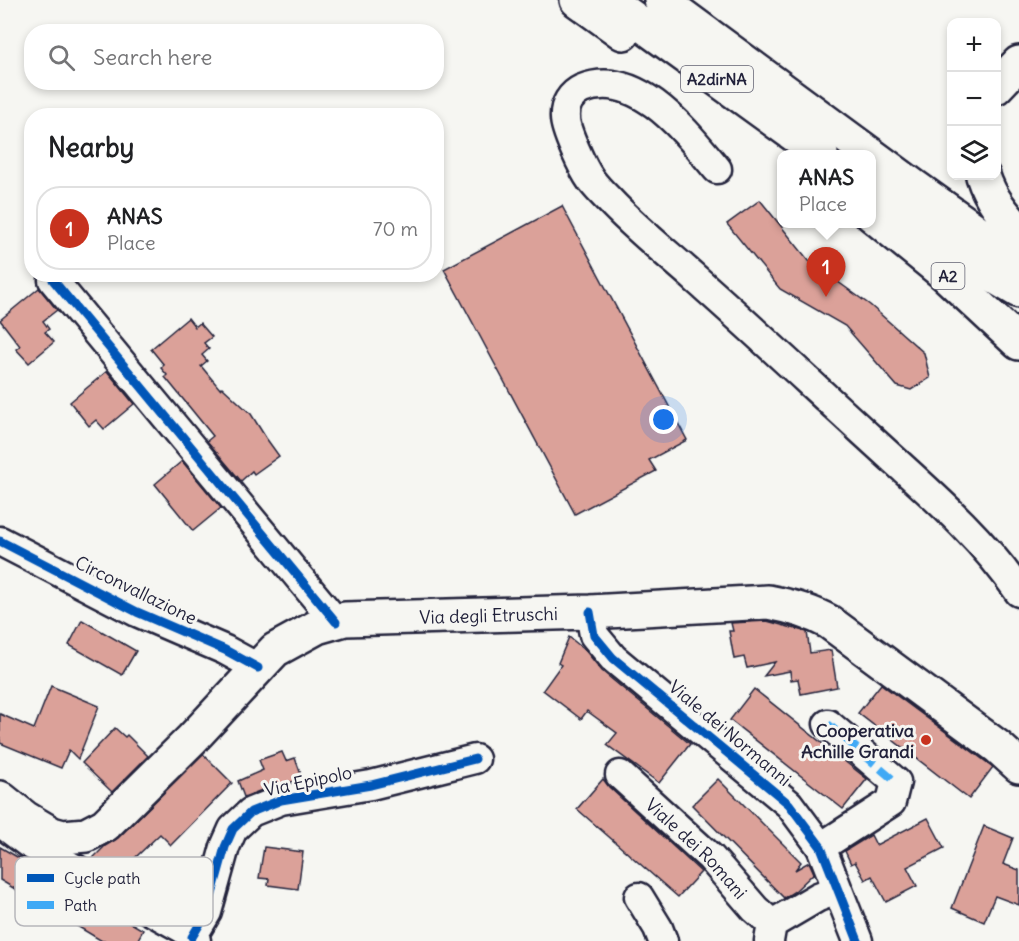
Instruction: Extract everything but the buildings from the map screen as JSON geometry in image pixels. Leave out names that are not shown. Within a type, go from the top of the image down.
[{"type":"main road","points":[[577,0],[783,150]]},
{"type":"main road","name":"A2dirNA","points":[[608,0],[815,150]]},
{"type":"main road","name":"A2dirNA","points":[[661,0],[865,150]]},
{"type":"main road","points":[[1001,82],[1019,63]]},
{"type":"main road","name":"A2dirNA","points":[[876,158],[1019,259]]},
{"type":"main road","points":[[985,180],[1002,213],[1019,231]]},
{"type":"main road","points":[[876,195],[975,264],[1019,291]]},
{"type":"main road","name":"A2","points":[[876,218],[946,275],[1019,343]]},
{"type":"main road","name":"Via degli Etruschi","points":[[59,848],[105,825],[192,739],[274,650],[317,627],[341,620],[590,612],[768,602],[791,606],[829,622],[999,747],[1019,766]]},
{"type":"main road","points":[[0,798],[32,823],[52,834],[59,848]]},
{"type":"street","points":[[717,169],[681,126],[654,104],[628,89],[612,83],[595,84],[575,92],[569,101],[565,112],[565,126],[590,180],[637,228],[944,506],[1005,570],[1019,592]]},
{"type":"street","points":[[55,282],[341,620]]},
{"type":"street","points":[[136,361],[341,620]]},
{"type":"street","name":"Circonvallazione","points":[[0,541],[137,612],[225,650],[258,668]]},
{"type":"street","name":"Viale dei Normanni","points":[[590,612],[594,635],[613,658],[789,804],[821,848],[858,941]]},
{"type":"street","points":[[821,848],[891,802],[896,782],[828,724]]},
{"type":"street","name":"Via Epipolo","points":[[213,890],[225,847],[233,829],[250,812],[281,800],[371,785],[475,759]]},
{"type":"street","name":"Viale dei Romani","points":[[620,776],[711,858],[755,909],[770,933],[818,897],[837,890]]},
{"type":"street","points":[[0,822],[28,843],[59,848],[73,857]]},
{"type":"street","points":[[639,897],[658,928],[663,941]]},
{"type":"street","points":[[179,926],[194,939]]},
{"type":"marked path","points":[[828,724],[896,782]]},
{"type":"cycle path","points":[[55,282],[336,622]]},
{"type":"cycle path","points":[[0,541],[137,612],[225,650],[258,668]]},
{"type":"cycle path","points":[[590,612],[594,635],[613,658],[789,804],[821,847],[858,941]]},
{"type":"cycle path","points":[[213,890],[225,847],[233,829],[251,812],[281,800],[371,785],[475,759]]},
{"type":"cycle path","points":[[192,937],[199,926]]},
{"type":"place","name":"ANAS","points":[[826,297]]},
{"type":"place","name":"Cooperativa Achille Grandi","points":[[926,740]]}]
